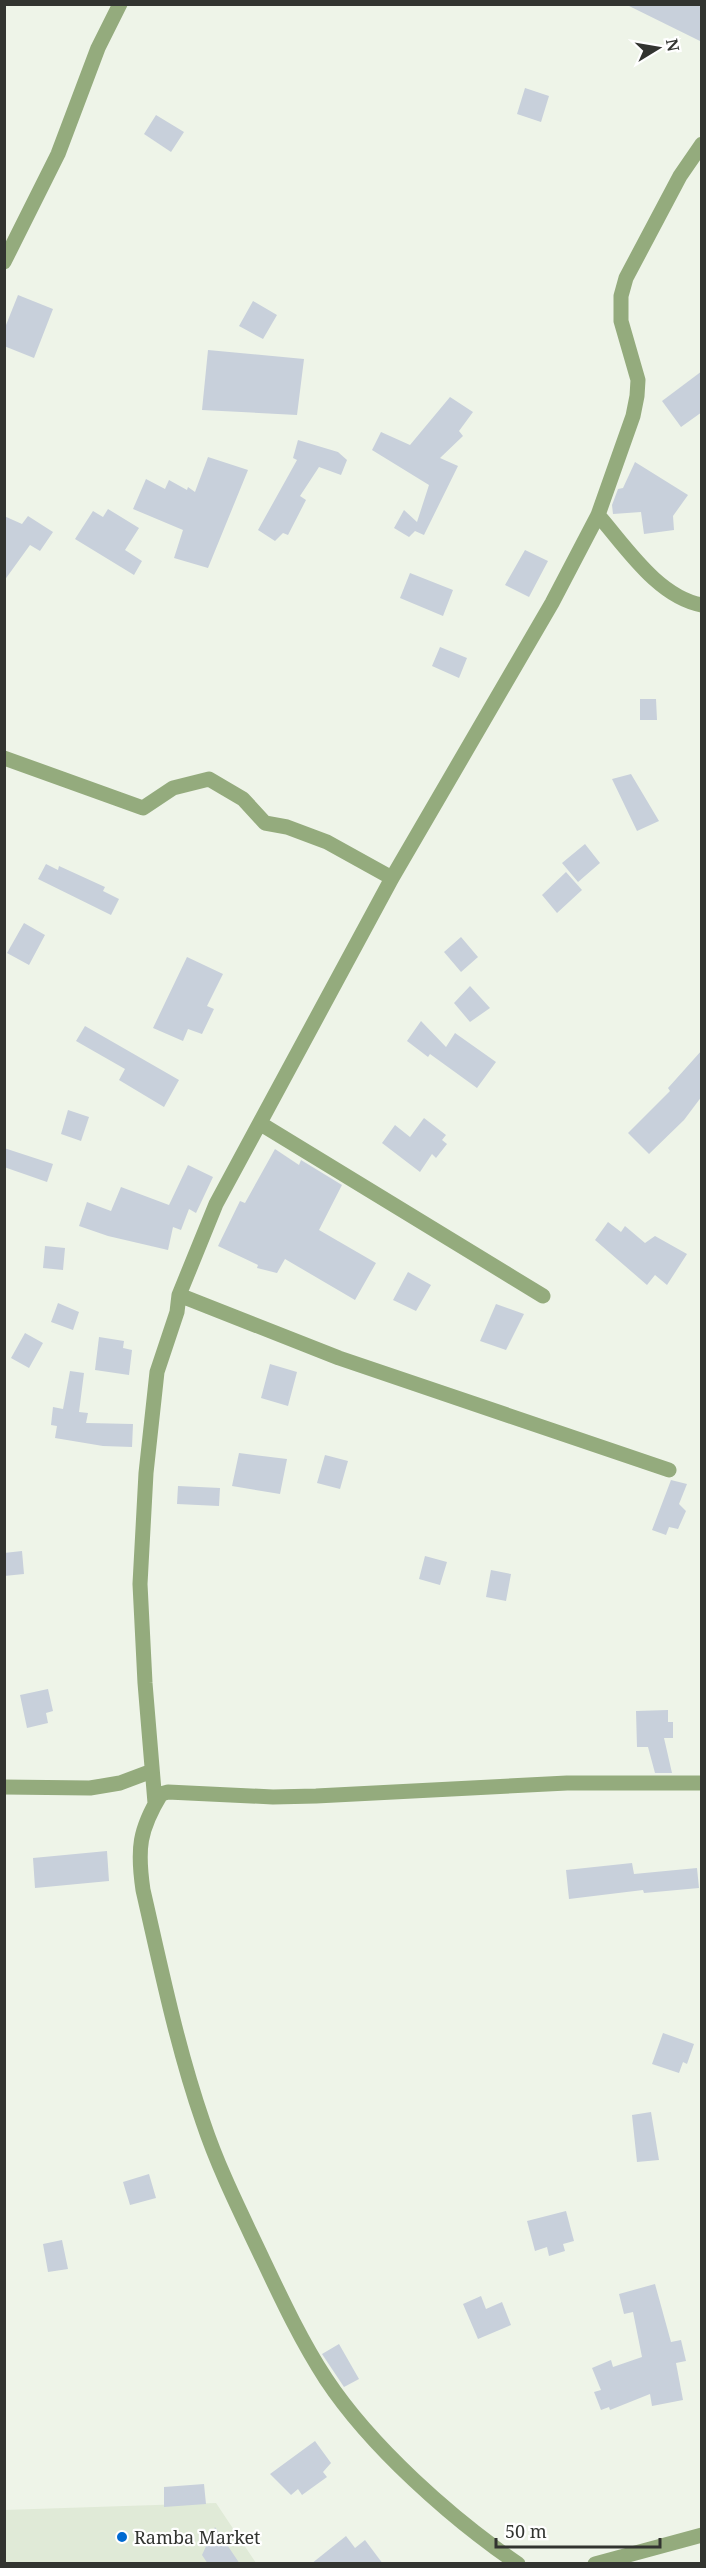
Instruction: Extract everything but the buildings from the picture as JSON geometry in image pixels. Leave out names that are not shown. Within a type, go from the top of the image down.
[{"type":"street","points":[[4,262],[58,154],[98,48],[120,4]]},
{"type":"street","points":[[155,1803],[140,1584],[146,1473],[157,1372],[177,1312],[179,1295],[216,1204],[392,878],[552,603],[598,515],[633,416],[637,396],[638,380],[621,321],[621,296],[626,278],[680,176],[702,144]]},
{"type":"street","points":[[598,515],[652,577],[681,599],[702,605]]},
{"type":"street","points":[[4,758],[143,808],[173,788],[209,779],[243,799],[265,823],[287,827],[327,842],[392,878]]},
{"type":"street","points":[[261,1124],[543,1296]]},
{"type":"street","points":[[179,1295],[339,1358],[669,1470]]},
{"type":"street","points":[[4,1787],[90,1788],[120,1783],[152,1772]]},
{"type":"street","points":[[518,2564],[445,2508],[398,2464],[352,2413],[327,2380],[296,2328],[221,2170],[203,2122],[176,2034],[140,1869],[144,1824],[161,1794],[168,1792],[316,1796],[354,1792],[567,1783],[702,1783]]},
{"type":"street","points":[[595,2564],[702,2535]]},
{"type":"shaded area","name":"Ramba Market","points":[[216,2503],[256,2563],[5,2563],[4,2510]]},
{"type":"place","name":"Ramba Market","points":[[122,2537]]}]
